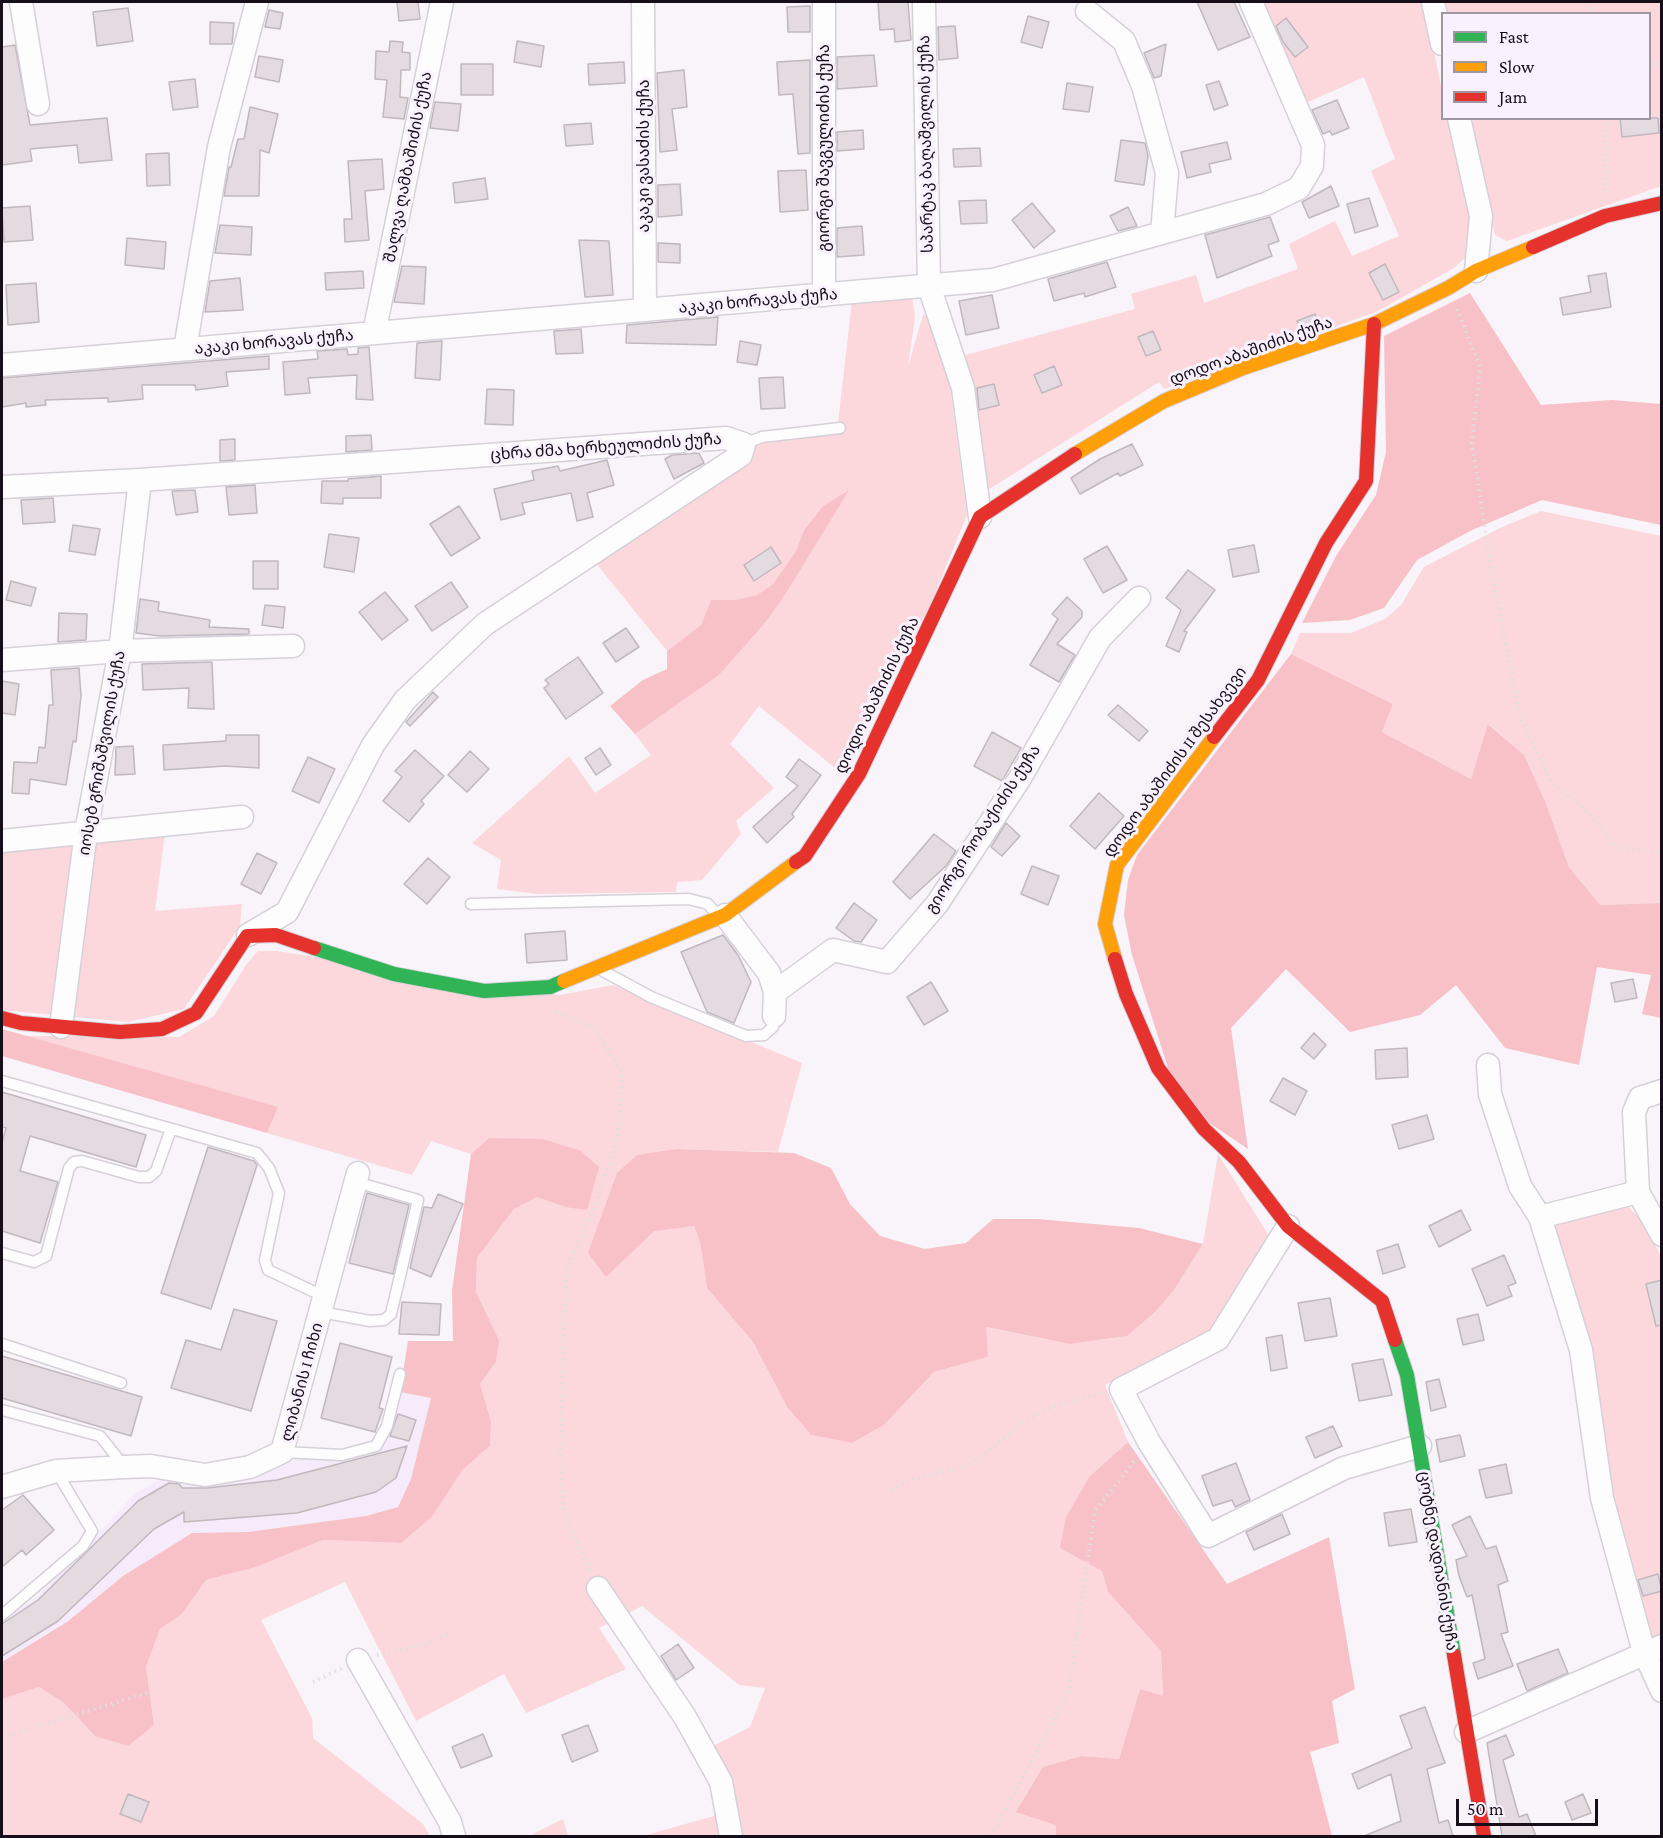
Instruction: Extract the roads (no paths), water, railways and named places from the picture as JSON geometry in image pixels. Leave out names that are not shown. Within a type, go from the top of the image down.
[{"type":"street","points":[[21,2],[38,104]]},
{"type":"street","points":[[185,349],[219,147],[257,2]]},
{"type":"street","name":"შალვა ღამბაშიძის ქუჩა","points":[[374,333],[442,2]]},
{"type":"street","name":"აკაკი ვასაძის ქუჩა","points":[[643,2],[645,310]]},
{"type":"street","name":"გიორგი შავგულიძის ქუჩა","points":[[824,2],[824,295]]},
{"type":"street","name":"სპარტაკ ბაღაშვილის ქუჩა","points":[[924,2],[929,286],[963,388],[980,517]]},
{"type":"street","name":"აკაკი ხორავას ქუჩა","points":[[2,365],[993,280],[1266,204],[1299,189],[1312,166],[1313,145],[1251,2]]},
{"type":"street","points":[[1433,2],[1441,36]]},
{"type":"street","points":[[1087,11],[1124,40],[1143,86],[1167,173],[1162,233]]},
{"type":"street","points":[[1459,120],[1481,216],[1476,271]]},
{"type":"street","name":"დოდო აბაშიძის ქუჩა","points":[[247,936],[276,935],[394,974],[484,991],[550,987],[722,916],[805,856],[859,774],[980,517],[1099,438],[1164,401],[1244,368],[1374,324],[1448,288],[1476,271],[1605,216],[1662,203]]},
{"type":"street","name":"დოდო აბაშიძის II შესახვევი","points":[[1288,1226],[1239,1162],[1204,1129],[1158,1068],[1126,994],[1106,924],[1117,865],[1258,680],[1326,543],[1366,481],[1374,324]]},
{"type":"street","name":"ცხრა ძმა ხერხეულიძის ქუჩა","points":[[2,487],[140,480],[726,438],[744,444],[741,455],[485,624],[405,700],[373,745],[287,912],[247,936]]},
{"type":"street","name":"იოსებ გრიშაშვილის ქუჩა","points":[[60,1027],[87,832],[120,651],[140,480]]},
{"type":"street","name":"გიორგი რობაქიძის ქუჩა","points":[[775,992],[833,950],[887,962],[937,904],[1014,788],[1100,638],[1139,598]]},
{"type":"street","points":[[2,660],[120,651],[294,646]]},
{"type":"street","points":[[2,841],[242,817]]},
{"type":"street","points":[[722,916],[769,973],[775,992],[774,1016]]},
{"type":"street","points":[[2,1018],[21,1023],[120,1032],[162,1029],[196,1013],[247,936]]},
{"type":"street","points":[[1488,1065],[1490,1094],[1520,1186],[1540,1216],[1581,1350],[1602,1498],[1653,1649],[1662,1691]]},
{"type":"street","points":[[1662,1091],[1640,1098],[1635,1112],[1638,1192],[1662,1235]]},
{"type":"street","name":"ლიბანის I ჩიხი","points":[[2,1487],[56,1471],[151,1466],[205,1475],[250,1467],[282,1452],[357,1177]]},
{"type":"street","points":[[1540,1216],[1638,1192]]},
{"type":"street","points":[[1288,1226],[1218,1339],[1121,1389],[1149,1442],[1208,1536],[1344,1468],[1420,1446]]},
{"type":"street","name":"ცოტნე დადიანის ქუჩა","points":[[1288,1226],[1382,1301],[1407,1375],[1484,1836]]},
{"type":"street","points":[[598,1588],[685,1717],[721,1782],[731,1836]]},
{"type":"street","points":[[1466,1732],[1653,1649]]},
{"type":"street","points":[[358,1660],[450,1822],[454,1836]]},
{"type":"lane","points":[[744,444],[762,437],[840,428]]},
{"type":"lane","points":[[471,904],[688,899],[708,904],[722,916]]},
{"type":"lane","points":[[597,968],[651,997],[746,1036],[764,1035],[773,1027],[774,1016]]},
{"type":"lane","points":[[2,1081],[257,1153],[269,1168],[279,1193],[265,1260],[268,1270],[323,1304],[370,1321],[384,1320],[391,1314],[419,1203],[414,1197],[357,1177]]},
{"type":"lane","points":[[2,1253],[34,1262],[46,1256],[69,1168],[74,1162],[82,1161],[139,1177],[149,1177],[156,1171],[171,1129]]},
{"type":"lane","points":[[2,1344],[121,1383]]},
{"type":"lane","points":[[282,1452],[342,1455],[376,1446],[387,1426],[400,1374]]},
{"type":"lane","points":[[2,1410],[100,1436],[124,1467]]},
{"type":"lane","points":[[2,1615],[83,1546],[92,1531],[56,1471]]}]
